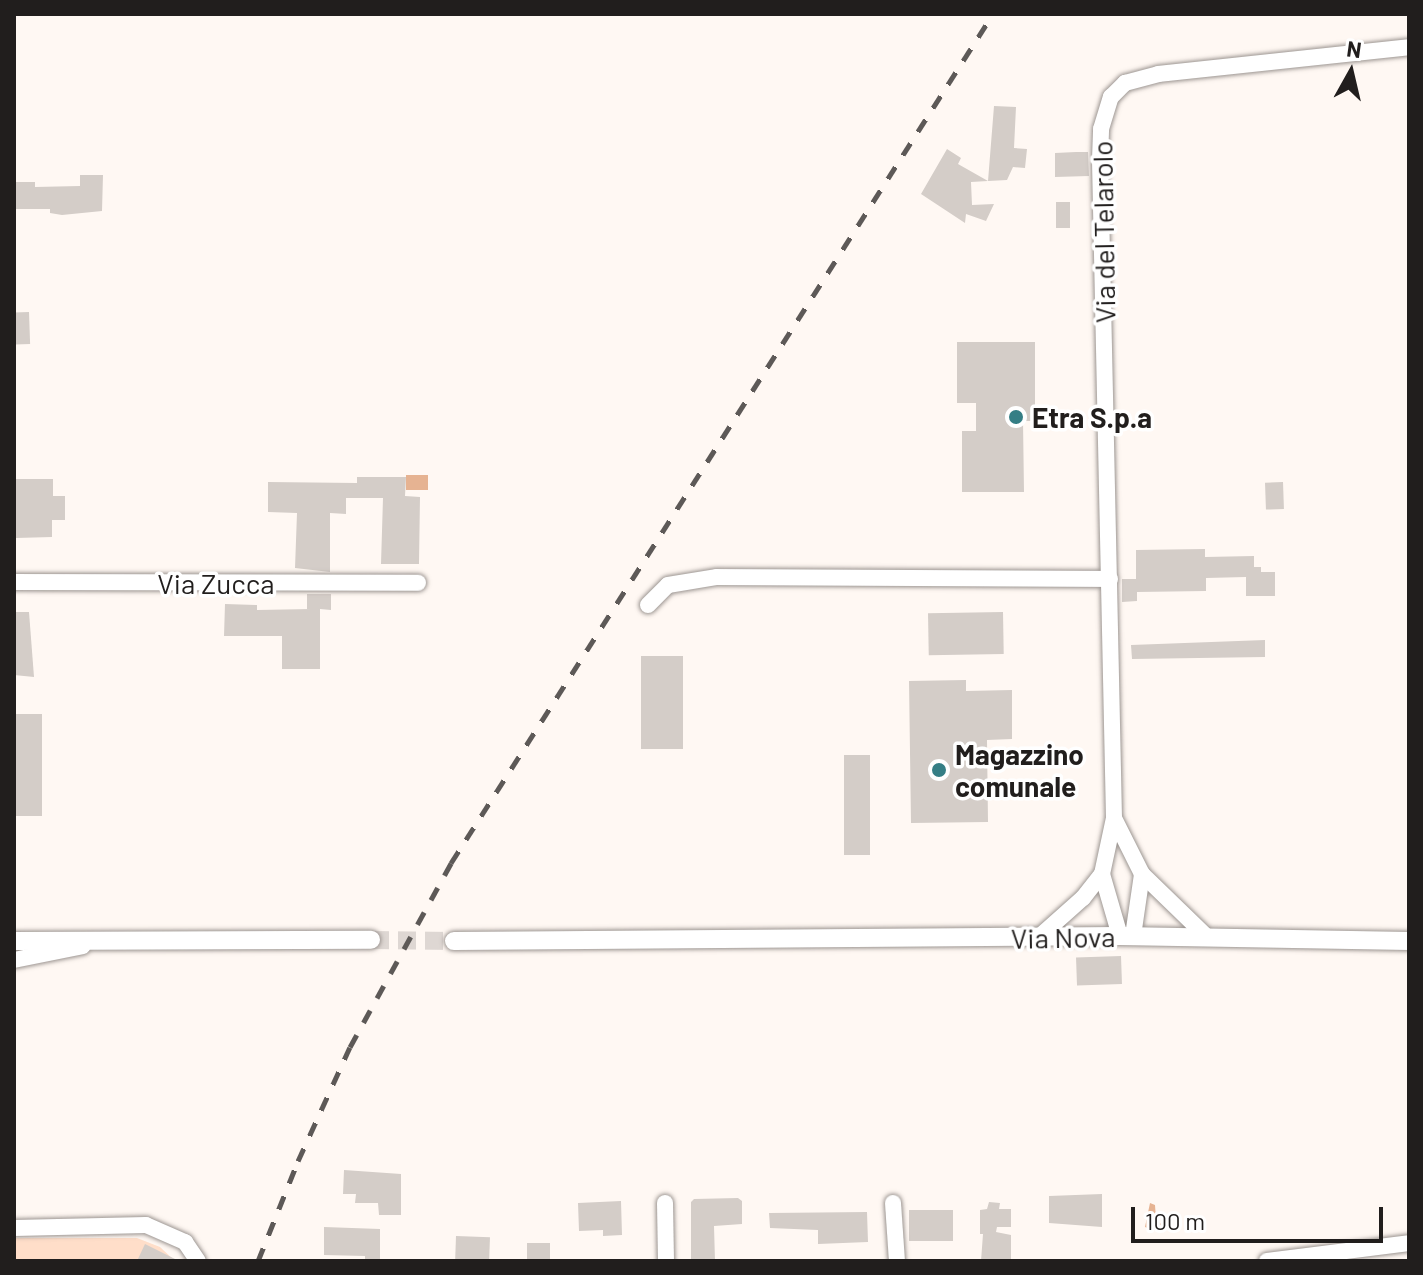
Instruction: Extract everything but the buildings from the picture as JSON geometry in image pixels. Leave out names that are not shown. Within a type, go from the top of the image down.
[{"type":"street","name":"Via del Telarolo","points":[[1114,818],[1100,160],[1101,129],[1111,97],[1125,83],[1158,74],[1409,47]]},
{"type":"street","points":[[648,605],[668,585],[717,577],[1110,579]]},
{"type":"street","name":"Via Zucca","points":[[14,582],[418,583]]},
{"type":"street","points":[[1114,818],[1142,874],[1208,938]]},
{"type":"street","points":[[1039,937],[1083,898],[1102,874],[1114,818]]},
{"type":"street","points":[[1102,874],[1126,936]]},
{"type":"street","points":[[1126,936],[1142,874]]},
{"type":"street","points":[[14,929],[106,942]]},
{"type":"street","name":"Via Nova","points":[[454,941],[1126,936],[1409,941]]},
{"type":"street","points":[[14,941],[371,940]]},
{"type":"street","points":[[14,960],[106,942]]},
{"type":"street","points":[[665,1203],[666,1261]]},
{"type":"street","points":[[893,1203],[897,1261]]},
{"type":"street","points":[[14,1228],[146,1225],[185,1242],[198,1261]]},
{"type":"street","points":[[1267,1261],[1409,1243]]},
{"type":"shaded area","points":[[406,475],[428,475],[428,490],[406,490]]},
{"type":"shaded area","points":[[1150,1203],[1155,1205],[1156,1219],[1161,1224],[1156,1231],[1145,1227]]},
{"type":"shaded area","points":[[14,1238],[137,1238],[160,1247],[175,1261],[14,1261]]},
{"type":"tunnel","points":[[371,940],[454,941]]},
{"type":"railway","points":[[258,1261],[298,1161],[350,1047],[451,863],[993,14]]},
{"type":"place","name":"Etra S.p.a","points":[[1016,417]]},
{"type":"place","name":"Magazzino comunale","points":[[939,770]]}]
